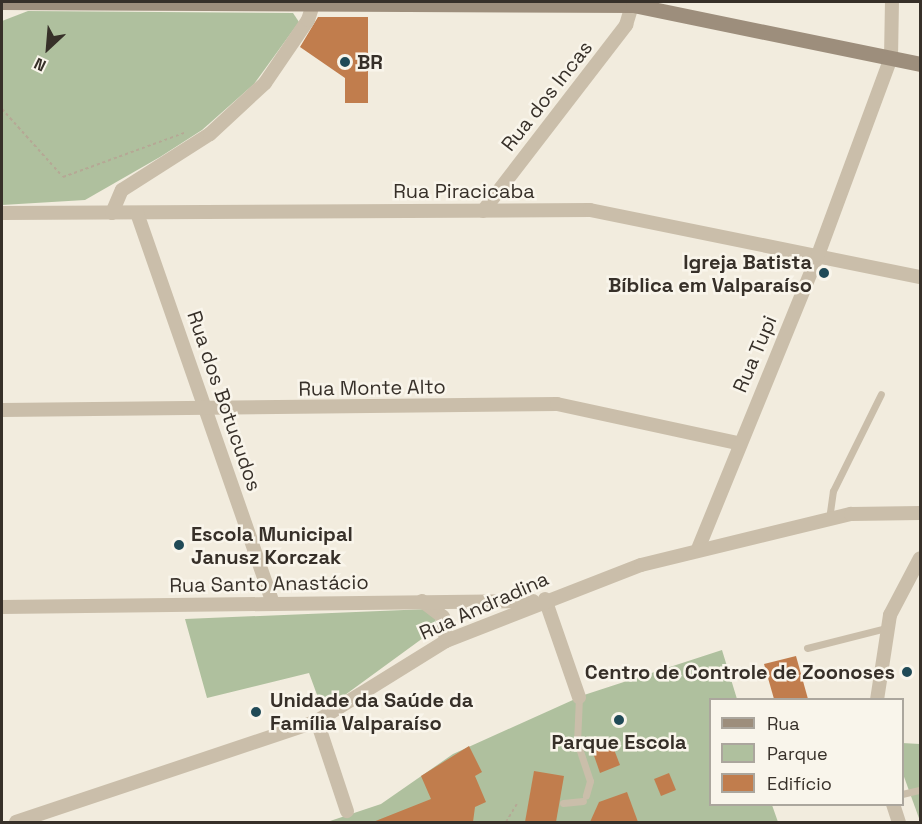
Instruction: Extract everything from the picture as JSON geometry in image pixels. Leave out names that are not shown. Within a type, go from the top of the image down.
[{"type":"main road","points":[[2,2],[633,3],[921,64]]},
{"type":"street","name":"Rua Tupi","points":[[698,549],[738,443],[818,255],[891,58],[892,2]]},
{"type":"street","points":[[112,213],[122,190],[210,134],[265,82],[314,3]]},
{"type":"street","name":"Rua dos Incas","points":[[483,211],[626,26],[633,3]]},
{"type":"street","name":"Rua Piracicaba","points":[[2,213],[604,211],[921,277]]},
{"type":"street","name":"Rua dos Botucudos","points":[[137,213],[273,603]]},
{"type":"street","name":"Rua Monte Alto","points":[[2,410],[206,410],[557,404],[738,443]]},
{"type":"street","name":"Rua Andradina","points":[[16,822],[317,721],[446,641],[541,600],[698,549],[828,519],[871,511],[921,513]]},
{"type":"street","points":[[877,698],[886,628],[921,558]]},
{"type":"street","points":[[541,600],[579,698]]},
{"type":"street","name":"Rua Santo Anastácio","points":[[2,607],[541,600]]},
{"type":"street","points":[[420,601],[443,617],[446,641]]},
{"type":"street","points":[[317,721],[347,811]]},
{"type":"street","points":[[894,806],[899,822]]},
{"type":"lane","points":[[828,519],[833,492],[881,394]]},
{"type":"lane","points":[[807,648],[886,628]]},
{"type":"lane","points":[[562,803],[584,798],[590,785],[577,742],[579,698]]},
{"type":"lane","points":[[904,794],[921,790]]},
{"type":"path","points":[[2,109],[63,177],[188,131]]},
{"type":"path","points":[[506,822],[517,804]]},
{"type":"green space","points":[[28,11],[293,13],[299,22],[254,84],[202,130],[160,157],[85,200],[2,205],[2,21]]},
{"type":"green space","points":[[428,609],[436,618],[434,630],[323,711],[309,673],[207,698],[185,619]]},
{"type":"green space","name":"Parque Escola","points":[[722,650],[737,698],[709,698],[709,806],[772,806],[778,822],[327,822],[381,804],[453,754],[584,695]]},
{"type":"green space","points":[[904,743],[920,744],[920,821],[904,777]]},
{"type":"building","name":"BR","points":[[318,17],[368,17],[368,103],[345,103],[345,78],[300,47]]},
{"type":"building","points":[[796,656],[808,698],[774,698],[764,664]]},
{"type":"building","points":[[610,739],[620,765],[600,773],[591,747]]},
{"type":"building","points":[[469,746],[482,772],[475,776],[486,802],[475,807],[473,822],[373,822],[431,799],[421,776]]},
{"type":"building","points":[[534,771],[564,776],[556,822],[525,822]]},
{"type":"building","points":[[669,773],[676,790],[661,796],[654,779]]},
{"type":"building","points":[[627,792],[638,822],[590,822],[599,802]]},
{"type":"place","name":"BR","points":[[345,62]]},
{"type":"place","name":"Igreja Batista Bíblica em Valparaíso","points":[[824,273]]},
{"type":"place","name":"Escola Municipal Janusz Korczak","points":[[179,545]]},
{"type":"place","name":"Centro de Controle de Zoonoses","points":[[907,672]]},
{"type":"place","name":"Unidade da Saúde da Família Valparaíso","points":[[256,712]]},
{"type":"place","name":"Parque Escola","points":[[619,720]]}]
